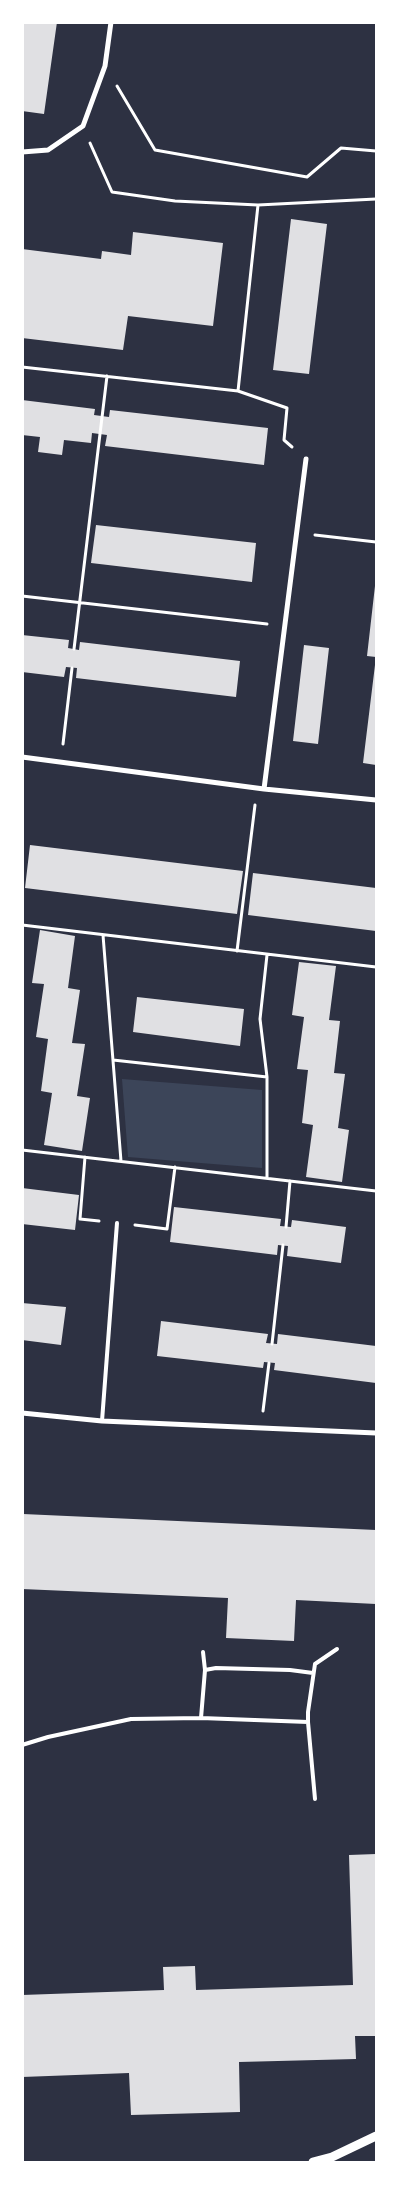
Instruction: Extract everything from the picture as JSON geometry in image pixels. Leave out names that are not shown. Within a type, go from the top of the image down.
[{"type":"street","points":[[22,152],[48,150],[83,126],[104,66],[111,22]]},
{"type":"street","points":[[264,789],[306,459]]},
{"type":"street","points":[[22,757],[264,789],[376,800]]},
{"type":"street","points":[[22,1413],[102,1421],[376,1433]]},
{"type":"street","points":[[312,2162],[332,2157],[376,2136]]},
{"type":"lane","points":[[102,1421],[118,1223]]},
{"type":"lane","points":[[315,1799],[308,1722],[313,1673],[315,1664],[337,1649]]},
{"type":"lane","points":[[201,1718],[205,1670],[203,1652]]},
{"type":"lane","points":[[205,1670],[216,1668],[313,1673]]},
{"type":"lane","points":[[22,1745],[48,1737],[130,1720],[201,1718],[308,1722]]},
{"type":"path","points":[[104,66],[156,150],[307,176],[341,148],[376,151]]},
{"type":"path","points":[[83,126],[112,192],[175,201],[258,205],[376,199]]},
{"type":"path","points":[[238,390],[258,205]]},
{"type":"path","points":[[22,367],[238,390],[287,408],[284,440],[306,459]]},
{"type":"path","points":[[74,649],[107,376]]},
{"type":"path","points":[[298,532],[376,542]]},
{"type":"path","points":[[22,596],[284,626]]},
{"type":"path","points":[[61,762],[72,668]]},
{"type":"path","points":[[237,951],[257,788]]},
{"type":"path","points":[[22,926],[376,967]]},
{"type":"path","points":[[103,935],[121,1161]]},
{"type":"path","points":[[267,955],[260,1019],[267,1077],[267,1177]]},
{"type":"path","points":[[113,1060],[267,1077]]},
{"type":"path","points":[[22,1150],[376,1191]]},
{"type":"path","points":[[286,1227],[290,1181]]},
{"type":"path","points":[[272,1344],[283,1245]]},
{"type":"path","points":[[260,1429],[270,1363]]},
{"type":"shaded area","points":[[122,1079],[262,1090],[262,1168],[128,1157]]},
{"type":"building","points":[[22,22],[57,22],[44,114],[22,111]]},
{"type":"building","points":[[291,219],[327,224],[309,374],[273,370]]},
{"type":"building","points":[[133,232],[223,243],[213,326],[128,316],[123,350],[22,338],[22,249],[101,259],[102,251],[131,255]]},
{"type":"building","points":[[22,400],[95,409],[94,415],[109,417],[110,410],[268,428],[264,465],[105,446],[107,435],[92,433],[91,443],[64,440],[62,455],[38,452],[40,437],[22,435]]},
{"type":"building","points":[[96,525],[256,543],[252,582],[91,563]]},
{"type":"building","points":[[376,586],[376,657],[367,656]]},
{"type":"building","points":[[22,635],[69,640],[68,648],[79,650],[80,642],[240,661],[236,697],[76,678],[77,668],[66,667],[64,677],[22,672]]},
{"type":"building","points":[[304,645],[329,648],[318,744],[293,741]]},
{"type":"building","points":[[376,665],[376,765],[363,763]]},
{"type":"building","points":[[30,845],[243,871],[237,914],[25,888]]},
{"type":"building","points":[[253,873],[376,888],[376,931],[248,915]]},
{"type":"building","points":[[40,930],[75,936],[68,988],[80,990],[72,1043],[85,1044],[77,1096],[90,1098],[82,1151],[44,1145],[52,1093],[41,1091],[48,1039],[36,1037],[44,984],[32,983]]},
{"type":"building","points":[[299,962],[336,966],[329,1020],[340,1021],[334,1073],[345,1074],[338,1128],[349,1130],[342,1182],[306,1177],[313,1125],[302,1123],[308,1070],[297,1069],[304,1017],[292,1015]]},
{"type":"building","points":[[137,997],[244,1009],[240,1046],[133,1032]]},
{"type":"building","points":[[22,1188],[79,1195],[75,1230],[22,1224]]},
{"type":"building","points":[[174,1207],[281,1219],[280,1226],[291,1227],[292,1220],[346,1227],[341,1263],[287,1256],[288,1246],[278,1245],[277,1255],[170,1242]]},
{"type":"building","points":[[22,1303],[66,1307],[61,1345],[22,1340]]},
{"type":"building","points":[[161,1321],[268,1334],[266,1343],[277,1344],[278,1334],[376,1346],[376,1383],[274,1370],[275,1363],[264,1362],[263,1368],[157,1356]]},
{"type":"building","points":[[23,1514],[376,1530],[376,1604],[296,1600],[294,1641],[226,1638],[228,1598],[22,1589]]},
{"type":"building","points":[[376,1854],[376,2036],[355,2036],[356,2059],[239,2062],[240,2112],[131,2115],[129,2073],[22,2077],[22,1995],[164,1990],[163,1967],[195,1966],[196,1990],[353,1985],[349,1855]]}]
